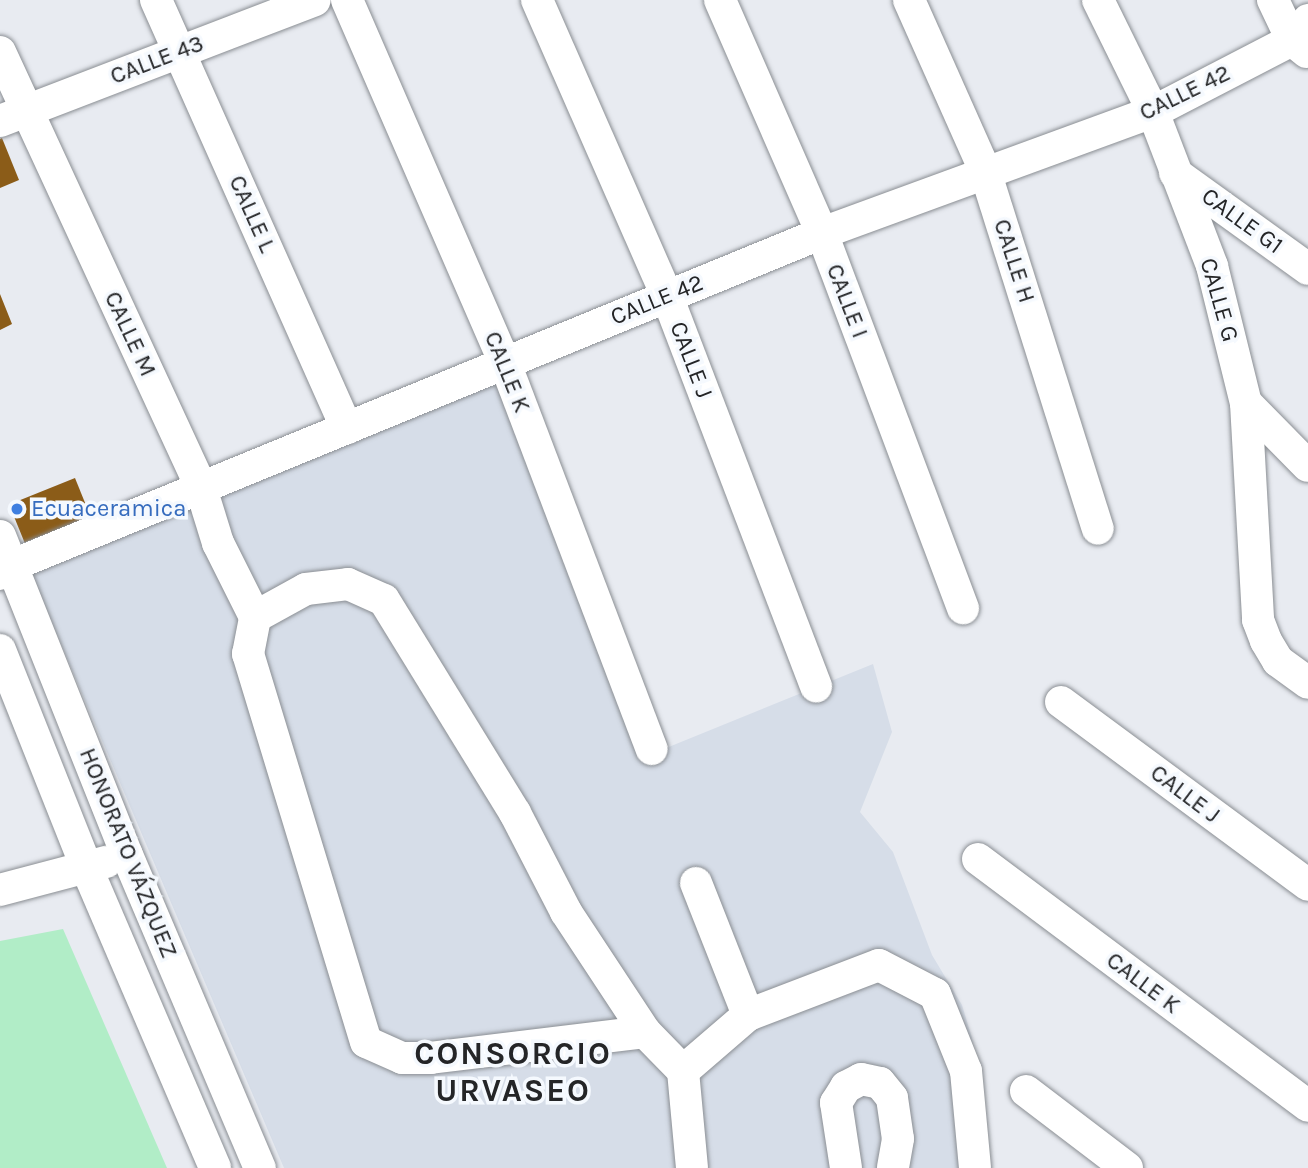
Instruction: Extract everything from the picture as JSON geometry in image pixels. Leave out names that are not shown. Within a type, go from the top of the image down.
[{"type":"street","name":"CALLE L","points":[[156,0],[347,428]]},
{"type":"street","name":"CALLE 43","points":[[13,116],[315,0]]},
{"type":"street","name":"CALLE K","points":[[347,0],[505,363],[652,749]]},
{"type":"street","name":"CALLE J","points":[[537,0],[667,296],[816,687]]},
{"type":"street","name":"CALLE I","points":[[720,0],[822,233],[963,608]]},
{"type":"street","name":"CALLE H","points":[[909,0],[985,171],[1098,529]]},
{"type":"street","name":"CALLE G","points":[[1098,0],[1153,112],[1212,266],[1246,403],[1258,620],[1266,641],[1279,661],[1308,683]]},
{"type":"street","points":[[1273,0],[1303,38]]},
{"type":"street","name":"CALLE 42","points":[[7,569],[822,233],[985,171],[1153,112],[1303,38]]},
{"type":"street","name":"CALLE M","points":[[0,52],[13,116],[201,488],[218,543],[255,617]]},
{"type":"street","name":"CALLE G1","points":[[1175,173],[1308,269]]},
{"type":"street","points":[[1246,403],[1308,466]]},
{"type":"street","name":"HONORATO VÁZQUEZ","points":[[0,536],[7,569],[260,1168]]},
{"type":"street","points":[[645,1032],[431,1058],[402,1059],[366,1042],[248,653],[255,617],[306,589],[348,584],[384,600],[515,813],[566,912],[645,1032],[683,1071],[692,1168]]},
{"type":"street","name":"HONORATO VÁZQUEZ","points":[[0,650],[87,869],[215,1168]]},
{"type":"street","name":"CALLE J","points":[[1061,702],[1308,885]]},
{"type":"street","points":[[0,890],[87,869],[127,855]]},
{"type":"street","name":"CALLE K","points":[[978,859],[1308,1106]]},
{"type":"street","points":[[696,883],[748,1015]]},
{"type":"street","points":[[683,1071],[748,1015],[879,965],[935,994],[966,1071],[975,1168]]},
{"type":"street","points":[[846,1168],[836,1103],[846,1087],[861,1079],[880,1083],[892,1098],[898,1139],[893,1168]]},
{"type":"street","points":[[1026,1091],[1127,1168]]},
{"type":"shaded area","name":"CONSORCIO URVASEO","points":[[502,376],[649,755],[873,664],[892,732],[860,812],[893,852],[932,955],[962,1005],[972,1038],[991,1168],[284,1168],[29,569]]},
{"type":"green space","points":[[63,929],[167,1168],[0,1168],[0,941]]},
{"type":"building","points":[[2,138],[19,180],[0,188],[0,139]]},
{"type":"building","points":[[0,294],[12,324],[0,330]]},
{"type":"building","points":[[75,478],[90,516],[25,543],[9,505]]},
{"type":"place","name":"Ecuaceramica","points":[[17,509]]},
{"type":"district","name":"CONSORCIO URVASEO","points":[[513,1074]]}]
